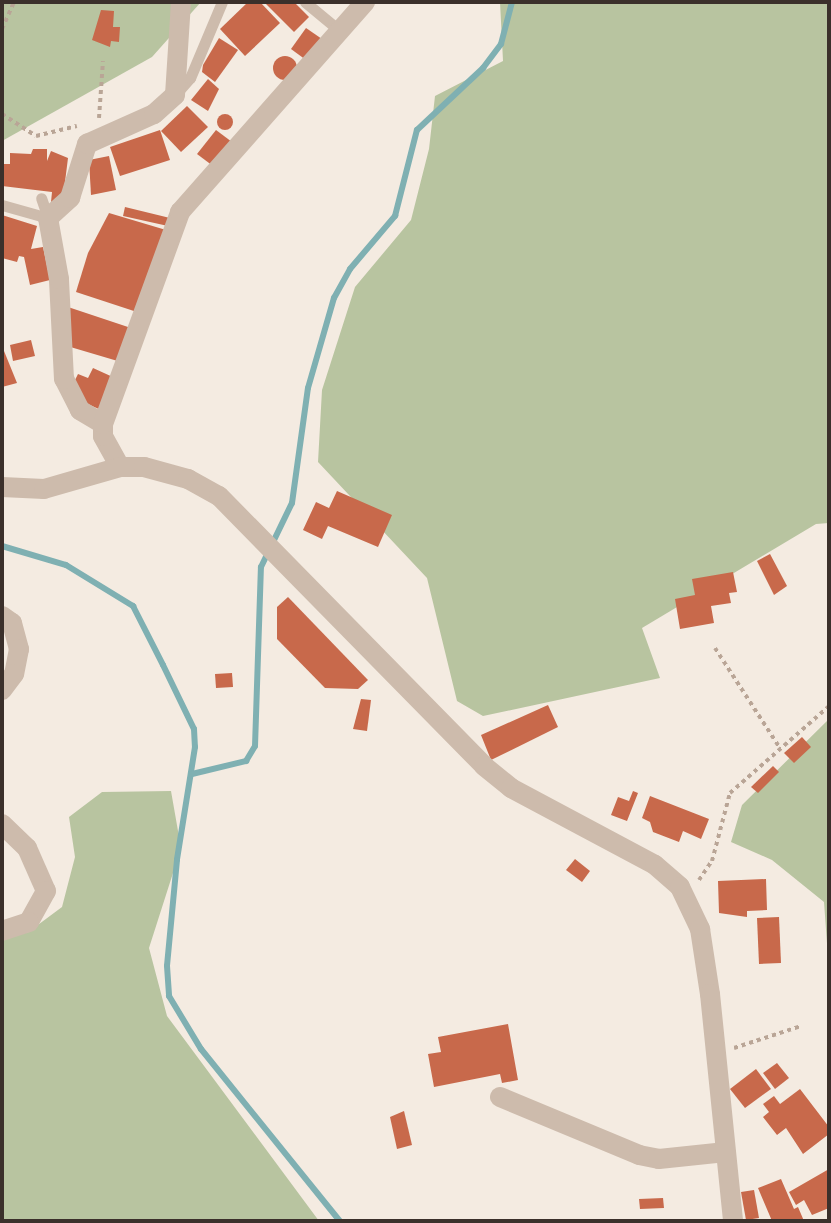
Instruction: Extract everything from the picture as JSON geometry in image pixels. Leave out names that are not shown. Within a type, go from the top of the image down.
[{"type":"street","points":[[103,424],[80,410],[64,379],[59,279],[48,218],[70,198],[87,144],[154,114],[175,95],[181,2]]},
{"type":"street","points":[[120,467],[103,436],[103,424],[180,212],[365,2]]},
{"type":"street","points":[[2,487],[44,489],[120,467],[144,467],[188,479],[219,496],[287,560],[484,766],[511,788],[655,865],[686,897],[700,929],[733,1221]]},
{"type":"street","points":[[2,616],[12,623],[19,649],[14,674],[2,690]]},
{"type":"street","points":[[2,824],[27,848],[46,891],[29,922],[2,931]]},
{"type":"street","points":[[500,1097],[639,1155],[659,1159],[726,1152]]},
{"type":"lane","points":[[175,95],[190,78],[222,2]]},
{"type":"lane","points":[[305,2],[340,31]]},
{"type":"lane","points":[[41,198],[48,218]]},
{"type":"lane","points":[[2,205],[48,218]]},
{"type":"path","points":[[2,29],[14,2]]},
{"type":"path","points":[[99,119],[103,61]]},
{"type":"path","points":[[2,114],[36,136],[109,115]]},
{"type":"path","points":[[715,648],[780,748]]},
{"type":"path","points":[[686,897],[712,861],[730,793],[829,706]]},
{"type":"path","points":[[716,1054],[801,1026]]},
{"type":"green space","points":[[2,2],[201,2],[152,57],[2,141]]},
{"type":"green space","points":[[500,2],[829,2],[829,523],[816,524],[642,628],[660,678],[483,716],[457,701],[427,578],[318,462],[322,390],[355,287],[411,220],[429,149],[435,96],[503,61]]},
{"type":"green space","points":[[829,719],[829,971],[824,902],[772,860],[731,842],[742,805]]},
{"type":"green space","points":[[171,791],[181,848],[149,948],[167,1016],[319,1221],[2,1221],[2,933],[27,933],[62,907],[75,857],[69,817],[102,792]]},
{"type":"building","points":[[248,2],[260,2],[280,23],[245,56],[220,29]]},
{"type":"building","points":[[264,2],[294,2],[309,17],[294,32]]},
{"type":"building","points":[[101,10],[114,11],[113,27],[120,27],[119,42],[111,41],[110,47],[92,40]]},
{"type":"building","points":[[306,28],[322,39],[306,60],[291,49]]},
{"type":"building","points":[[219,38],[238,50],[215,82],[202,72]]},
{"type":"building","points":[[285,56],[293,60],[297,68],[293,76],[285,80],[277,76],[273,68],[277,60]]},
{"type":"building","points":[[208,79],[219,89],[208,111],[191,100]]},
{"type":"building","points":[[187,106],[208,127],[181,152],[161,131]]},
{"type":"building","points":[[225,114],[231,116],[231,128],[225,130],[219,128],[217,122],[219,116]]},
{"type":"building","points":[[160,130],[170,160],[120,176],[110,147]]},
{"type":"building","points":[[216,130],[232,142],[213,166],[197,154]]},
{"type":"building","points":[[33,149],[47,149],[47,161],[51,151],[68,158],[63,198],[51,202],[52,192],[2,186],[2,164],[10,164],[10,153],[31,154]]},
{"type":"building","points":[[109,156],[116,190],[91,195],[89,160]]},
{"type":"building","points":[[125,207],[170,218],[168,226],[123,216]]},
{"type":"building","points":[[109,213],[166,230],[140,313],[76,292],[88,253]]},
{"type":"building","points":[[2,215],[37,226],[31,249],[43,247],[50,280],[30,285],[24,257],[19,256],[17,262],[2,258]]},
{"type":"building","points":[[65,306],[131,328],[121,362],[67,346]]},
{"type":"building","points":[[31,340],[35,356],[13,361],[10,345]]},
{"type":"building","points":[[2,346],[17,383],[2,387]]},
{"type":"building","points":[[93,368],[115,378],[101,410],[81,401],[75,380],[78,374],[88,378]]},
{"type":"building","points":[[337,491],[392,515],[378,547],[328,526],[322,539],[303,530],[316,502],[329,508]]},
{"type":"building","points":[[770,554],[787,586],[774,595],[757,561]]},
{"type":"building","points":[[733,572],[737,592],[729,593],[731,603],[711,606],[714,623],[680,629],[675,599],[695,595],[692,579]]},
{"type":"building","points":[[288,597],[368,680],[358,689],[325,688],[277,639],[277,607]]},
{"type":"building","points":[[232,673],[233,687],[216,688],[215,674]]},
{"type":"building","points":[[361,699],[371,700],[367,731],[353,729]]},
{"type":"building","points":[[548,705],[558,727],[491,760],[481,735]]},
{"type":"building","points":[[802,737],[811,747],[794,763],[784,753]]},
{"type":"building","points":[[773,766],[779,772],[758,793],[751,787]]},
{"type":"building","points":[[633,791],[638,793],[627,821],[611,815],[618,797],[629,801]]},
{"type":"building","points":[[650,796],[709,819],[701,839],[683,831],[679,842],[653,832],[650,822],[642,818]]},
{"type":"building","points":[[575,859],[590,871],[582,882],[566,870]]},
{"type":"building","points":[[766,879],[767,910],[747,911],[747,917],[719,913],[718,881]]},
{"type":"building","points":[[779,917],[781,963],[759,964],[757,918]]},
{"type":"building","points":[[508,1024],[518,1080],[502,1083],[500,1074],[434,1087],[428,1054],[441,1052],[438,1037]]},
{"type":"building","points":[[777,1063],[789,1078],[775,1089],[763,1073]]},
{"type":"building","points":[[756,1069],[771,1089],[745,1108],[730,1089]]},
{"type":"building","points":[[800,1089],[829,1127],[829,1134],[803,1154],[786,1128],[777,1135],[763,1117],[769,1112],[763,1104],[774,1096],[780,1104]]},
{"type":"building","points":[[404,1111],[412,1145],[397,1149],[390,1117]]},
{"type":"building","points":[[829,1169],[829,1208],[812,1215],[804,1200],[796,1205],[789,1192]]},
{"type":"building","points":[[781,1179],[794,1209],[798,1207],[804,1221],[772,1221],[758,1188]]},
{"type":"building","points":[[754,1190],[759,1218],[746,1220],[741,1192]]},
{"type":"building","points":[[663,1198],[664,1208],[640,1209],[639,1199]]},
{"type":"waterway","points":[[192,774],[246,761],[255,746],[261,567],[292,503],[308,388],[334,298],[350,269],[395,216],[417,130],[483,68],[501,44],[512,2]]},
{"type":"waterway","points":[[2,546],[66,565],[133,606],[163,665],[194,729],[195,747],[177,860],[167,966],[169,996],[201,1049],[340,1221]]}]
